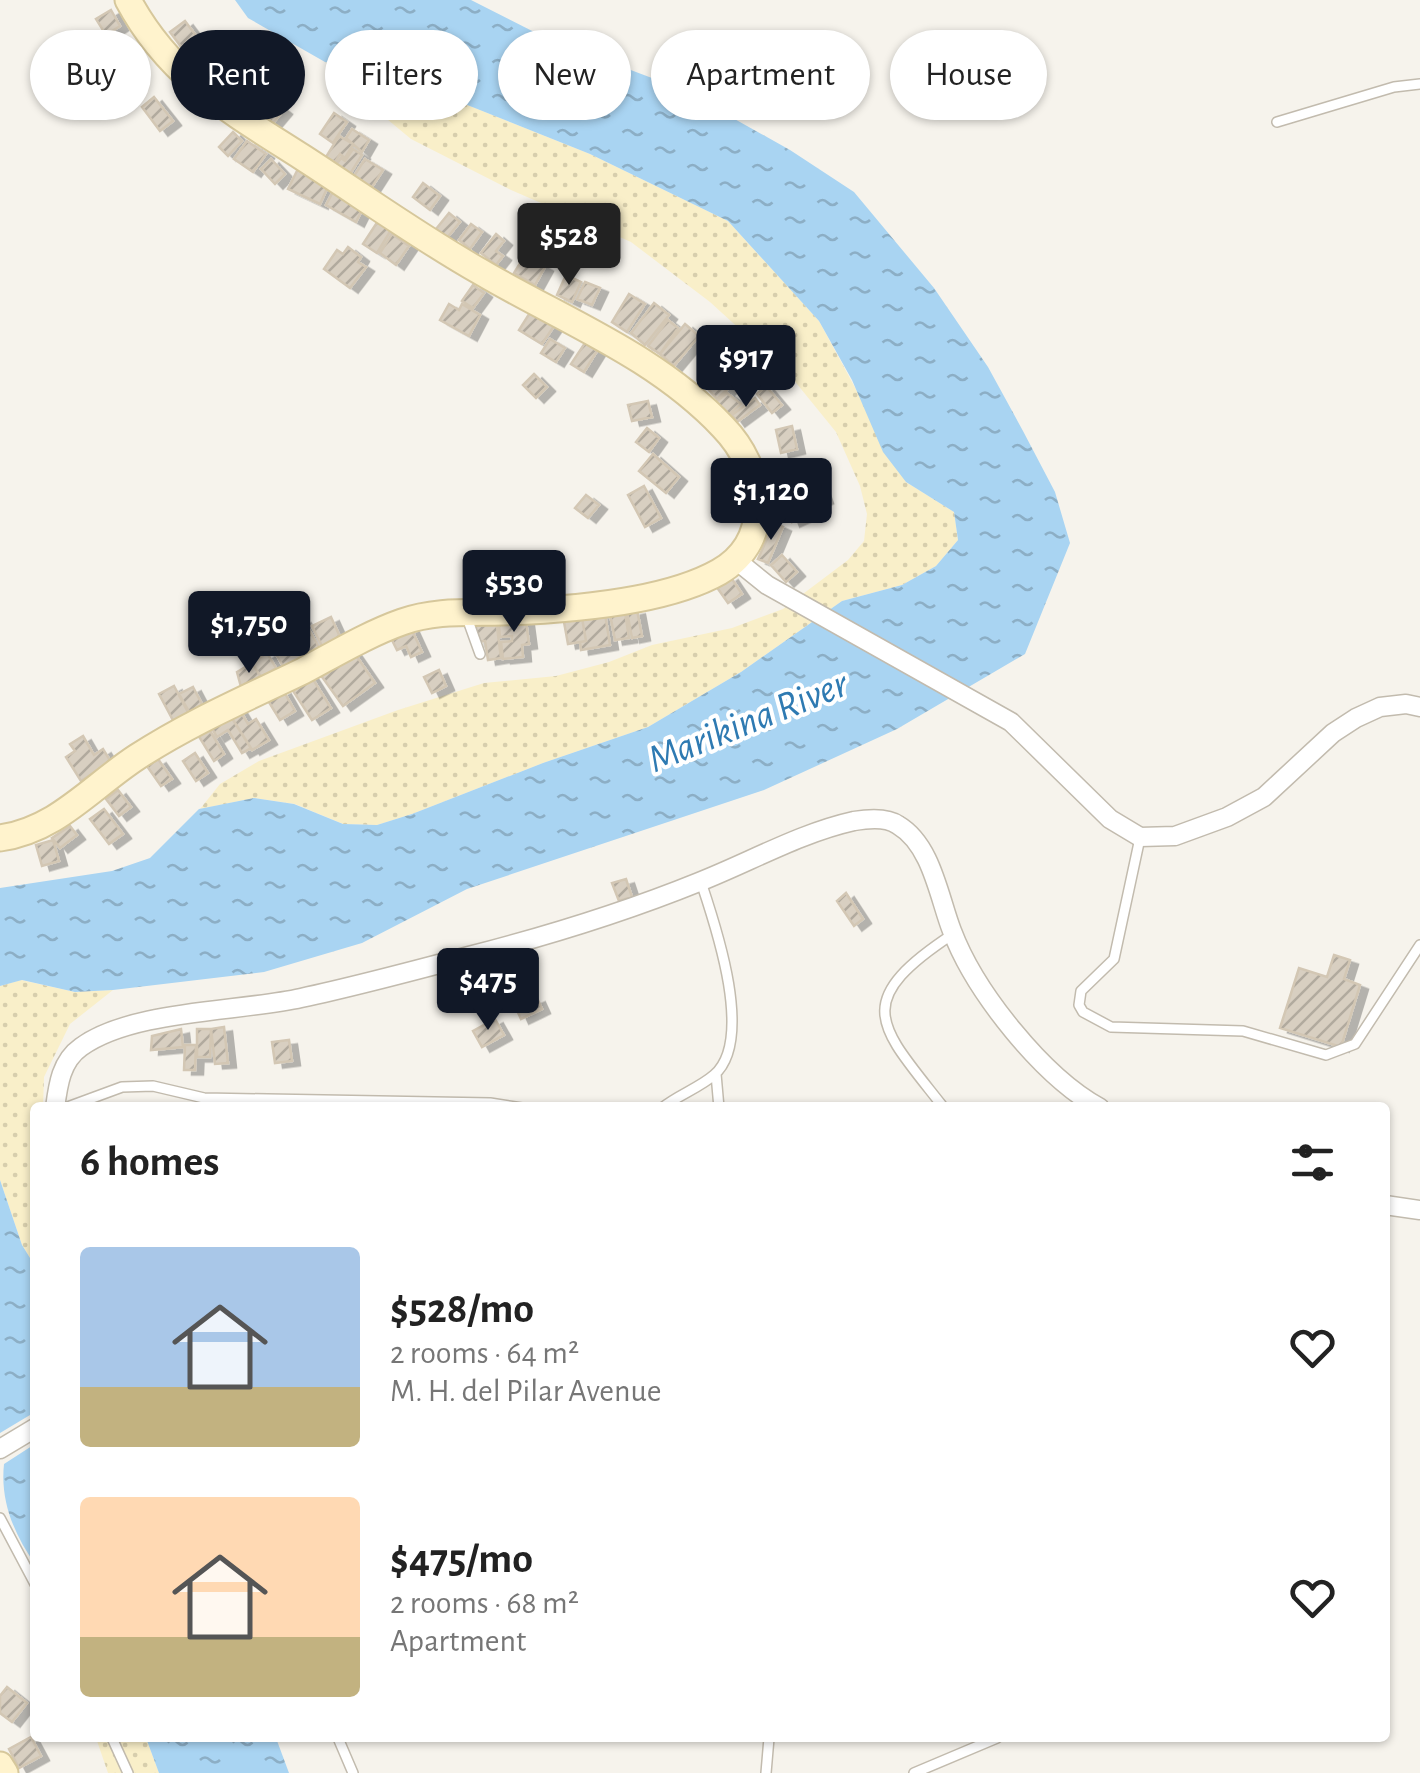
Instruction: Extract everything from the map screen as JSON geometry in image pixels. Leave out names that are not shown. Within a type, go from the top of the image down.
[{"type":"street","points":[[0,838],[37,829],[61,816],[134,759],[181,732],[400,622],[466,612],[586,608],[698,582],[736,560],[758,523],[754,475],[739,446],[722,425],[652,365],[475,269],[206,94],[156,47],[128,0]]},
{"type":"street","points":[[736,560],[779,592],[985,706],[1030,739],[1110,819],[1140,837],[1175,836],[1227,817],[1264,797],[1333,733],[1356,718],[1380,707],[1420,707]]},
{"type":"street","points":[[56,1102],[62,1069],[79,1048],[108,1032],[168,1018],[299,999],[434,966],[589,922],[701,882],[820,831],[856,821],[880,820],[898,825],[927,860],[953,934],[1028,1049],[1058,1078],[1092,1102]]},
{"type":"street","points":[[1390,1206],[1420,1210]]},
{"type":"street","points":[[2,1447],[30,1431]]},
{"type":"street","points":[[0,1765],[5,1773]]},
{"type":"lane","points":[[1277,122],[1394,87],[1420,84]]},
{"type":"lane","points":[[466,612],[480,654]]},
{"type":"lane","points":[[1140,837],[1114,959],[1081,991],[1082,1012],[1111,1027],[1242,1031],[1326,1055],[1340,1052],[1355,1044],[1420,945]]},
{"type":"lane","points":[[672,1102],[716,1074],[726,1058],[731,1024],[730,983],[722,944],[701,882]]},
{"type":"lane","points":[[939,1102],[892,1041],[884,1021],[885,1007],[904,970],[953,934]]},
{"type":"lane","points":[[716,1074],[718,1102]]},
{"type":"lane","points":[[81,1102],[122,1087],[153,1086],[204,1098],[367,1102]]},
{"type":"lane","points":[[0,1518],[30,1575]]},
{"type":"lane","points":[[114,1742],[128,1773]]},
{"type":"lane","points":[[340,1742],[353,1773]]},
{"type":"lane","points":[[766,1773],[769,1742]]},
{"type":"lane","points":[[914,1773],[988,1742]]},
{"type":"sand","points":[[478,109],[590,154],[728,221],[819,321],[906,482],[954,512],[958,540],[936,566],[902,585],[842,601],[741,672],[648,727],[412,814],[377,825],[343,824],[295,804],[254,798],[200,809],[220,784],[259,761],[398,710],[484,683],[556,676],[652,645],[732,628],[783,609],[848,560],[864,541],[867,514],[860,486],[836,432],[788,373],[710,302],[631,242],[511,190],[411,139],[388,120],[478,120]]},
{"type":"sand","points":[[21,980],[75,992],[113,990],[70,1024],[44,1077],[43,1102],[30,1102],[30,1258],[0,1180],[0,986]]},
{"type":"sand","points":[[97,1742],[147,1742],[159,1773],[108,1773]]},
{"type":"water","points":[[235,0],[471,0],[530,30],[498,30],[498,117],[478,109],[478,30],[325,30],[325,62],[305,51],[305,30],[269,30],[248,18]]},
{"type":"water","name":"Marikina River","points":[[631,70],[651,78],[651,120],[736,120],[854,192],[934,288],[988,367],[1055,492],[1070,543],[1025,654],[897,729],[764,790],[467,889],[362,943],[264,972],[113,990],[75,992],[22,980],[0,986],[0,888],[112,871],[150,858],[199,809],[254,798],[294,804],[343,824],[377,825],[412,814],[648,727],[741,672],[842,601],[902,585],[936,566],[958,540],[954,512],[906,482],[883,452],[852,380],[819,321],[728,221],[590,154],[505,120],[631,120]]},
{"type":"water","points":[[0,1180],[30,1258],[30,1415],[0,1433]]},
{"type":"water","points":[[30,1447],[30,1556],[10,1517],[4,1491],[4,1464]]},
{"type":"water","points":[[147,1742],[277,1742],[289,1773],[159,1773]]},
{"type":"building","points":[[111,10],[120,26],[103,30],[96,19]]},
{"type":"building","points":[[185,21],[192,30],[173,30]]},
{"type":"building","points":[[154,97],[173,121],[160,131],[151,119]]},
{"type":"building","points":[[329,120],[347,122],[333,143],[320,134]]},
{"type":"building","points":[[352,129],[369,140],[362,152],[346,138]]},
{"type":"building","points":[[233,132],[242,141],[228,156],[219,147]]},
{"type":"building","points":[[339,136],[353,144],[345,158],[340,154],[335,162],[326,157]]},
{"type":"building","points":[[247,141],[266,154],[253,172],[234,159]]},
{"type":"building","points":[[353,149],[362,155],[350,174],[336,165],[341,158],[345,161]]},
{"type":"building","points":[[271,159],[285,174],[275,184],[261,169]]},
{"type":"building","points":[[365,159],[383,170],[372,187],[354,176]]},
{"type":"building","points":[[298,169],[329,184],[320,204],[288,189]]},
{"type":"building","points":[[423,183],[440,196],[430,210],[413,197]]},
{"type":"building","points":[[335,188],[365,204],[356,222],[326,205]]},
{"type":"building","points":[[449,213],[460,222],[447,238],[436,229]]},
{"type":"building","points":[[378,221],[391,230],[377,253],[363,244]]},
{"type":"building","points":[[471,224],[482,232],[470,249],[459,240]]},
{"type":"building","points":[[392,234],[409,246],[396,265],[380,253]]},
{"type":"building","points":[[496,234],[504,241],[496,251],[503,256],[496,265],[481,253]]},
{"type":"building","points":[[348,247],[366,267],[350,288],[324,269],[337,250],[343,254]]},
{"type":"building","points":[[525,255],[545,267],[535,285],[514,273]]},
{"type":"building","points":[[566,275],[581,282],[572,302],[557,295]]},
{"type":"building","points":[[585,282],[600,288],[592,305],[577,299]]},
{"type":"building","points":[[473,285],[484,293],[473,308],[462,301]]},
{"type":"building","points":[[629,294],[645,304],[627,332],[612,322]]},
{"type":"building","points":[[654,303],[669,315],[645,345],[631,333]]},
{"type":"building","points":[[449,304],[459,310],[462,304],[480,315],[469,336],[440,320]]},
{"type":"building","points":[[531,311],[554,326],[542,344],[519,330]]},
{"type":"building","points":[[668,320],[678,328],[660,354],[648,346]]},
{"type":"building","points":[[685,324],[699,336],[674,366],[660,354]]},
{"type":"building","points":[[550,339],[565,348],[556,362],[541,353]]},
{"type":"building","points":[[585,343],[597,351],[584,372],[571,364]]},
{"type":"building","points":[[726,358],[742,376],[717,399],[701,381]]},
{"type":"building","points":[[534,374],[547,387],[536,398],[523,385]]},
{"type":"building","points":[[766,386],[782,405],[772,413],[757,394]]},
{"type":"building","points":[[727,393],[741,404],[723,420],[711,406]]},
{"type":"building","points":[[755,398],[760,405],[737,422],[732,415]]},
{"type":"building","points":[[648,401],[652,417],[632,421],[628,405]]},
{"type":"building","points":[[792,426],[797,449],[781,453],[776,430]]},
{"type":"building","points":[[647,428],[659,438],[649,452],[636,442]]},
{"type":"building","points":[[653,454],[679,477],[666,493],[639,471]]},
{"type":"building","points":[[776,462],[783,479],[764,487],[757,470]]},
{"type":"building","points":[[820,485],[825,499],[808,506],[803,491]]},
{"type":"building","points":[[644,486],[661,518],[645,527],[628,495]]},
{"type":"building","points":[[586,495],[599,505],[588,518],[575,508]]},
{"type":"building","points":[[804,497],[809,510],[792,522],[785,504]]},
{"type":"building","points":[[774,523],[783,527],[768,563],[758,559]]},
{"type":"building","points":[[782,555],[797,572],[786,582],[771,565]]},
{"type":"building","points":[[730,576],[742,594],[728,603],[716,586]]},
{"type":"building","points":[[637,610],[642,636],[632,638],[627,612]]},
{"type":"building","points":[[625,612],[629,638],[615,640],[610,614]]},
{"type":"building","points":[[525,614],[529,644],[522,645],[523,657],[503,659],[501,642],[512,641],[512,636],[500,637],[498,617]]},
{"type":"building","points":[[605,614],[610,645],[581,650],[580,642],[586,641],[582,618]]},
{"type":"building","points":[[331,617],[341,639],[323,648],[312,626]]},
{"type":"building","points":[[582,618],[586,641],[568,644],[564,622]]},
{"type":"building","points":[[303,619],[320,649],[304,659],[286,629]]},
{"type":"building","points":[[496,619],[501,658],[488,660],[485,641],[477,642],[476,626]]},
{"type":"building","points":[[411,628],[422,652],[411,657],[406,646],[397,650],[391,638]]},
{"type":"building","points":[[290,636],[302,657],[284,668],[272,647]]},
{"type":"building","points":[[353,651],[375,683],[343,706],[320,674]]},
{"type":"building","points":[[267,653],[276,668],[261,677],[252,663]]},
{"type":"building","points":[[252,663],[262,679],[247,688],[245,684],[241,687],[237,672]]},
{"type":"building","points":[[439,670],[446,686],[432,693],[424,677]]},
{"type":"building","points":[[309,673],[331,708],[312,720],[290,686]]},
{"type":"building","points":[[174,686],[190,716],[175,724],[159,694]]},
{"type":"building","points":[[193,687],[204,708],[191,715],[179,694]]},
{"type":"building","points":[[283,690],[295,711],[280,720],[267,699]]},
{"type":"building","points":[[239,709],[248,724],[256,719],[269,740],[252,750],[230,715]]},
{"type":"building","points":[[230,715],[251,748],[242,753],[228,730],[217,737],[211,727]]},
{"type":"building","points":[[209,729],[224,754],[214,761],[198,735]]},
{"type":"building","points":[[83,736],[94,755],[103,749],[111,762],[81,781],[66,757],[75,751],[70,744]]},
{"type":"building","points":[[195,753],[208,773],[196,781],[183,761]]},
{"type":"building","points":[[158,759],[172,779],[161,786],[147,766]]},
{"type":"building","points":[[118,790],[131,807],[119,816],[106,799]]},
{"type":"building","points":[[104,809],[123,834],[109,844],[90,819]]},
{"type":"building","points":[[70,826],[77,835],[60,848],[52,838]]},
{"type":"building","points":[[53,840],[59,861],[42,866],[36,845]]},
{"type":"building","points":[[626,879],[632,897],[619,901],[612,883]]},
{"type":"building","points":[[846,893],[863,919],[854,926],[837,901]]},
{"type":"building","points":[[1334,955],[1350,960],[1344,979],[1360,985],[1341,1047],[1280,1028],[1299,968],[1327,977]]},
{"type":"building","points":[[537,998],[542,1009],[521,1019],[516,1008]]},
{"type":"building","points":[[495,1019],[504,1035],[482,1047],[473,1031]]},
{"type":"building","points":[[224,1027],[228,1063],[215,1064],[211,1029]]},
{"type":"building","points":[[181,1029],[183,1047],[151,1050],[152,1036]]},
{"type":"building","points":[[197,1029],[211,1029],[210,1057],[197,1057]]},
{"type":"building","points":[[289,1040],[292,1061],[275,1063],[272,1042]]},
{"type":"building","points":[[185,1045],[196,1045],[195,1070],[184,1070]]},
{"type":"building","points":[[7,1687],[27,1703],[12,1722],[0,1713],[0,1696]]},
{"type":"building","points":[[30,1738],[41,1756],[19,1768],[9,1749]]}]
